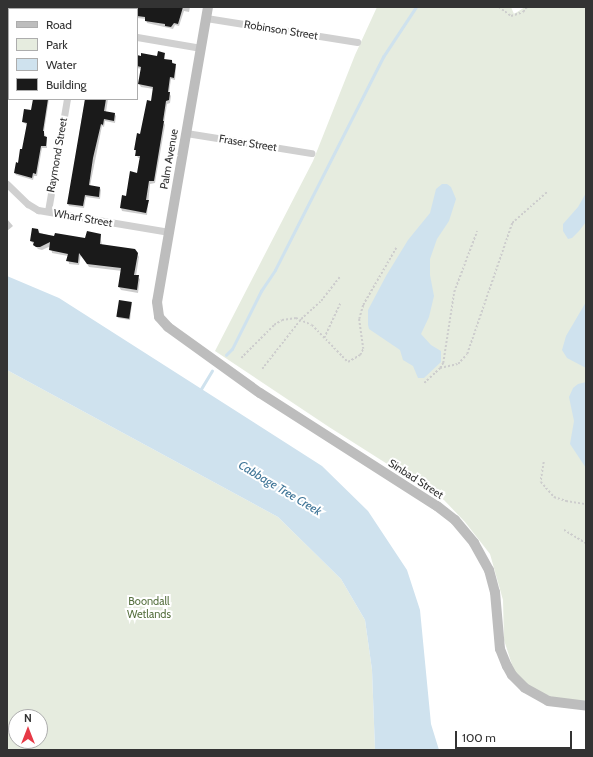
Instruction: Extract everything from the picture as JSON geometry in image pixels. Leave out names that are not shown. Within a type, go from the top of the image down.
[{"type":"street","name":"Palm Avenue","points":[[158,314],[157,302],[208,7]]},
{"type":"street","name":"Robinson Street","points":[[206,18],[357,42]]},
{"type":"street","points":[[138,37],[200,48]]},
{"type":"street","name":"Raymond Street","points":[[48,211],[67,100]]},
{"type":"street","name":"Fraser Street","points":[[186,133],[311,153]]},
{"type":"street","name":"Wharf Street","points":[[7,184],[33,208],[169,232]]},
{"type":"street","name":"Sinbad Street","points":[[158,314],[167,326],[260,393],[431,502],[455,520],[474,543],[488,570],[495,592],[500,649],[512,675],[525,688],[548,701],[586,706]]},
{"type":"path","points":[[499,7],[511,16],[524,12],[527,7]]},
{"type":"path","points":[[440,368],[458,364],[467,354],[512,223],[547,192]]},
{"type":"path","points":[[424,383],[440,368],[443,363],[454,292],[477,231]]},
{"type":"path","points":[[241,358],[274,325],[290,318],[300,319],[312,325],[348,362],[360,355],[363,349],[359,319],[363,305],[396,248]]},
{"type":"path","points":[[262,369],[300,319],[321,301],[340,277]]},
{"type":"path","points":[[324,338],[340,303]]},
{"type":"path","points":[[544,462],[542,482],[554,497],[566,501],[586,504]]},
{"type":"path","points":[[564,530],[586,543]]},
{"type":"green space","points":[[377,7],[511,7],[514,14],[525,7],[586,7],[586,702],[555,698],[541,693],[526,683],[514,671],[504,640],[503,600],[490,554],[465,522],[444,500],[329,427],[215,351],[313,161],[355,55]]},
{"type":"green space","name":"Boondall Wetlands","points":[[7,370],[278,517],[341,579],[365,620],[372,670],[375,750],[7,750]]},
{"type":"water","points":[[442,184],[447,184],[451,187],[456,199],[449,221],[437,239],[430,259],[430,275],[434,296],[429,317],[421,334],[431,345],[441,351],[441,362],[424,378],[418,378],[413,366],[403,360],[400,350],[369,329],[368,310],[386,276],[408,240],[430,213],[436,189]]},
{"type":"water","points":[[586,193],[586,222],[572,238],[568,239],[563,231],[563,224],[578,207]]},
{"type":"water","name":"Cabbage Tree Creek","points":[[7,276],[59,298],[322,466],[368,511],[407,570],[420,610],[431,724],[439,750],[375,750],[372,670],[365,620],[341,579],[278,517],[7,370]]},
{"type":"water","points":[[586,302],[586,368],[567,358],[562,350],[566,336]]},
{"type":"water","points":[[586,382],[586,468],[570,444],[574,421],[569,397],[573,388],[578,384]]},
{"type":"building","points":[[183,7],[178,24],[174,23],[171,27],[165,26],[165,24],[145,21],[145,17],[138,16],[137,8]]},
{"type":"building","points":[[158,51],[165,53],[164,59],[172,60],[172,63],[176,64],[174,78],[170,77],[168,92],[170,92],[169,100],[166,101],[154,181],[149,181],[146,200],[149,200],[146,213],[120,208],[122,195],[126,196],[130,171],[137,173],[140,156],[135,156],[136,150],[134,150],[137,133],[140,134],[147,100],[151,101],[153,87],[138,84],[141,67],[138,66],[138,55],[141,56],[141,53],[157,56]]},
{"type":"building","points":[[33,100],[48,100],[43,131],[44,136],[47,137],[46,146],[41,146],[36,174],[33,173],[32,178],[14,173],[16,162],[18,163],[20,149],[22,149],[27,123],[22,122],[24,109],[31,110]]},
{"type":"building","points":[[85,100],[106,100],[104,111],[115,113],[114,121],[104,119],[103,125],[101,124],[93,158],[89,185],[100,187],[99,197],[85,195],[83,206],[67,204]]},
{"type":"building","points":[[32,228],[38,229],[39,233],[54,236],[55,233],[85,238],[87,231],[101,234],[100,244],[135,249],[138,253],[134,275],[139,275],[137,290],[118,287],[121,268],[87,264],[79,253],[78,263],[66,261],[68,254],[49,250],[50,242],[40,247],[36,247],[33,245],[34,242],[30,241]]},
{"type":"building","points":[[119,300],[132,302],[129,319],[116,317]]},
{"type":"waterway","points":[[226,355],[232,349],[261,291],[275,270],[383,57],[416,7]]},
{"type":"waterway","points":[[201,389],[212,371]]}]
